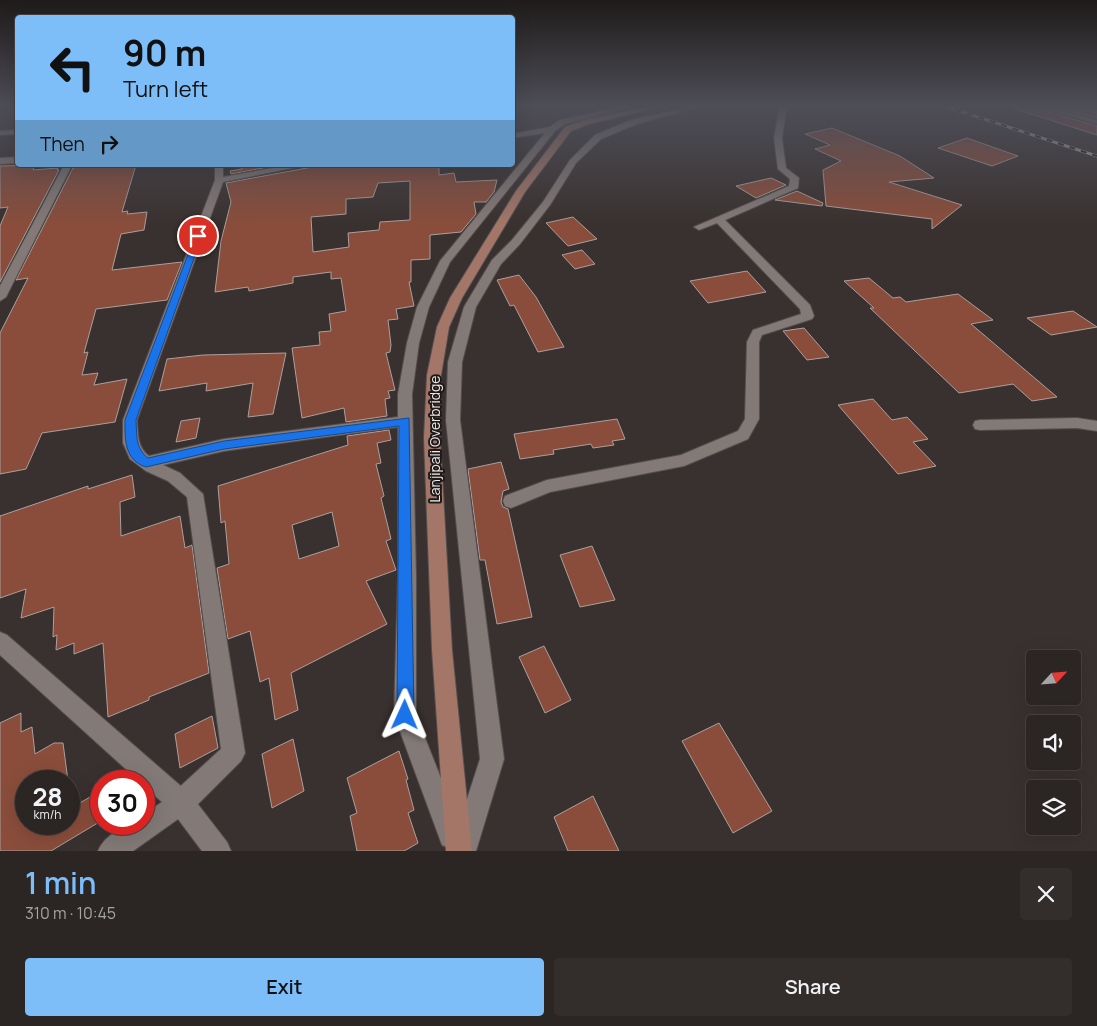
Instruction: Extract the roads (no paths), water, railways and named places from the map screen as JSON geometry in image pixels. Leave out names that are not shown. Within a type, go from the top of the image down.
[{"type":"main road","name":"Lanjipali Overbridge","points":[[459,851],[442,650],[432,447],[434,375],[443,327],[456,298],[485,248],[522,191],[556,146]]},
{"type":"street","points":[[459,851],[405,715],[405,394],[412,343],[422,307],[445,261],[538,146]]},
{"type":"street","points":[[459,851],[492,759],[453,420],[455,362],[470,307],[496,262],[516,242],[547,203],[574,162],[590,146]]},
{"type":"street","points":[[699,228],[794,188],[795,178],[782,170],[779,146]]},
{"type":"street","points":[[0,161],[15,160]]},
{"type":"street","points":[[0,297],[67,167]]},
{"type":"street","points":[[111,851],[181,804],[233,753],[195,494],[174,477],[146,463],[136,455],[133,449],[130,420],[219,172],[280,167]]},
{"type":"street","points":[[511,501],[547,486],[684,460],[743,435],[752,419],[753,342],[757,332],[808,316],[806,308],[719,220]]},
{"type":"street","points":[[146,463],[224,445],[405,421]]},
{"type":"street","points":[[980,425],[1077,423],[1097,426]]},
{"type":"street","points":[[0,642],[181,804],[218,851]]},
{"type":"railway","points":[[1066,146],[1097,156]]}]
